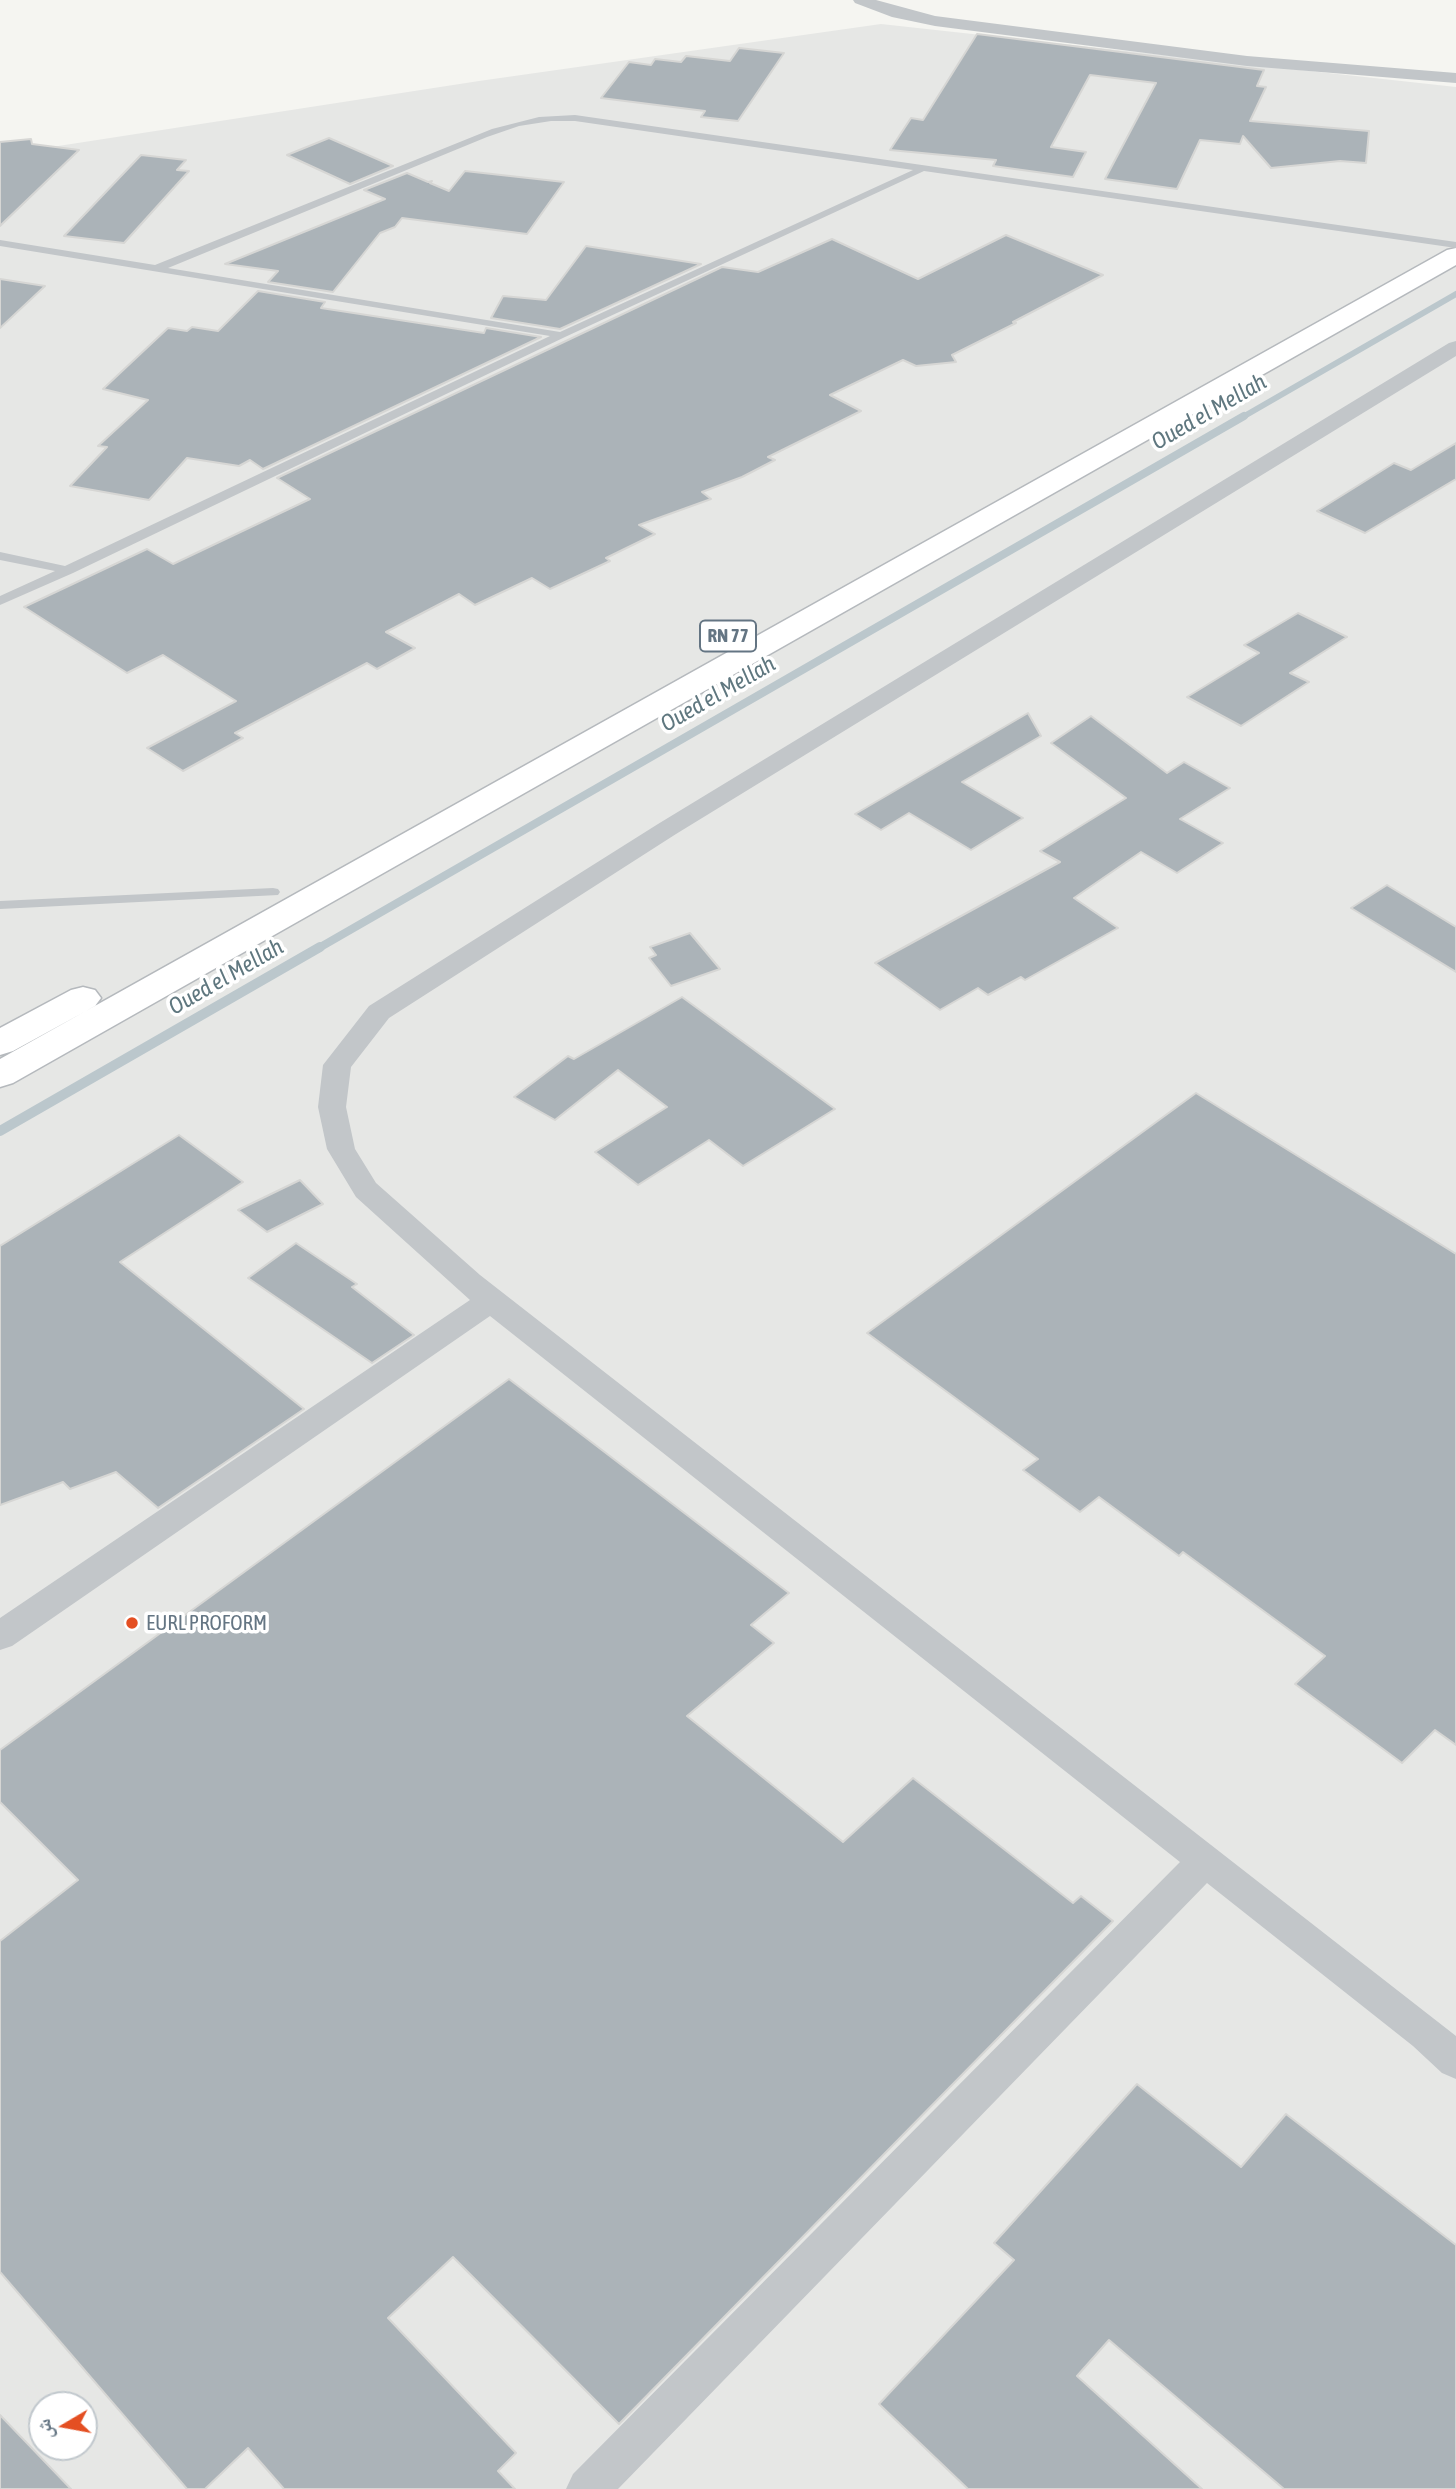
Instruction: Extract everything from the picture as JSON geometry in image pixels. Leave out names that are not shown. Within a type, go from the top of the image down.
[{"type":"main road","name":"RN 77","points":[[0,1044],[1451,243]]},
{"type":"main road","name":"RN 77","points":[[0,1075],[1451,243]]},
{"type":"street","points":[[861,0],[886,11],[930,22],[961,23],[1248,61],[1456,78]]},
{"type":"street","points":[[1456,347],[667,829],[379,1012],[337,1065],[332,1107],[341,1149],[366,1190],[491,1300],[1427,2034],[1456,2061]]},
{"type":"street","points":[[0,1636],[491,1300]]},
{"type":"street","points":[[588,2489],[1203,1861]]},
{"type":"lane","points":[[158,268],[517,122],[547,117],[575,118],[921,170],[1451,243]]},
{"type":"lane","points":[[0,601],[562,335],[921,170]]},
{"type":"lane","points":[[0,243],[562,335]]},
{"type":"lane","points":[[0,556],[69,569]]},
{"type":"lane","points":[[0,905],[272,892]]},
{"type":"shaded area","points":[[881,24],[1456,87],[1456,2489],[0,2489],[0,155],[479,81]]},
{"type":"building","points":[[977,34],[1264,70],[1257,86],[1266,87],[1250,121],[1369,131],[1366,163],[1340,161],[1271,168],[1243,136],[1240,144],[1200,140],[1177,189],[1105,179],[1156,83],[1090,75],[1051,147],[1086,152],[1073,177],[993,166],[996,160],[890,150],[911,118],[923,120]]},
{"type":"building","points":[[739,48],[784,53],[738,121],[701,117],[705,111],[601,98],[629,62],[651,65],[655,59],[681,62],[686,56],[730,61]]},
{"type":"building","points":[[329,138],[393,166],[350,184],[287,155]]},
{"type":"building","points":[[31,139],[32,144],[79,150],[0,226],[0,142]]},
{"type":"building","points":[[141,155],[186,160],[177,170],[189,171],[124,243],[64,236]]},
{"type":"building","points":[[465,171],[564,182],[527,234],[402,218],[395,227],[380,233],[333,292],[268,282],[278,271],[225,264],[385,199],[364,190],[407,173],[428,182],[432,181],[430,183],[449,191]]},
{"type":"building","points":[[1006,235],[1103,275],[952,355],[956,362],[916,366],[903,360],[830,395],[861,411],[768,457],[775,460],[742,477],[702,492],[711,499],[639,525],[655,534],[606,558],[610,561],[550,589],[532,578],[475,605],[459,594],[386,632],[415,648],[377,669],[367,663],[235,733],[243,738],[183,771],[147,748],[236,701],[163,655],[127,673],[24,607],[147,549],[173,564],[310,499],[277,478],[722,267],[758,272],[832,239],[918,279]]},
{"type":"building","points":[[586,246],[701,264],[560,329],[491,318],[503,296],[546,300]]},
{"type":"building","points":[[0,279],[45,286],[0,328]]},
{"type":"building","points":[[258,291],[325,302],[321,308],[484,333],[486,328],[541,337],[263,469],[250,460],[239,466],[187,458],[149,500],[70,486],[107,447],[98,446],[148,400],[103,389],[168,328],[187,331],[192,327],[218,331]]},
{"type":"building","points":[[1456,443],[1456,479],[1365,533],[1317,511],[1394,463],[1411,470]]},
{"type":"building","points":[[1298,613],[1347,637],[1290,673],[1309,682],[1241,726],[1187,697],[1259,653],[1244,645]]},
{"type":"building","points":[[1028,713],[1041,736],[962,782],[1023,818],[971,850],[909,813],[881,830],[855,814]]},
{"type":"building","points":[[1091,716],[1167,773],[1184,762],[1230,788],[1180,819],[1223,843],[1177,873],[1141,852],[1074,898],[1118,928],[1025,980],[1021,977],[988,995],[978,988],[940,1010],[875,963],[1060,862],[1040,851],[1126,798],[1051,743]]},
{"type":"building","points":[[1387,885],[1456,927],[1456,972],[1351,908]]},
{"type":"building","points":[[690,933],[720,969],[671,986],[649,958],[656,955],[650,947]]},
{"type":"building","points":[[682,997],[835,1109],[743,1166],[709,1140],[638,1185],[595,1152],[667,1107],[618,1070],[555,1120],[514,1097],[568,1056],[574,1059]]},
{"type":"building","points":[[1196,1093],[1456,1254],[1456,1745],[1435,1730],[1402,1763],[1295,1684],[1325,1656],[1183,1552],[1179,1556],[1099,1497],[1080,1512],[1023,1470],[1038,1459],[867,1333]]},
{"type":"building","points":[[179,1135],[243,1182],[120,1262],[304,1409],[158,1508],[116,1472],[70,1489],[63,1482],[0,1505],[0,1246]]},
{"type":"building","points":[[300,1180],[323,1204],[267,1232],[238,1210]]},
{"type":"building","points":[[296,1243],[357,1284],[352,1287],[414,1335],[372,1363],[248,1278]]},
{"type":"building","points":[[509,1379],[789,1593],[751,1625],[774,1643],[687,1716],[843,1842],[913,1778],[1073,1903],[1081,1896],[1113,1921],[619,2424],[453,2257],[388,2318],[516,2453],[498,2471],[515,2489],[284,2489],[248,2448],[205,2489],[187,2489],[0,2272],[0,1941],[78,1880],[0,1802],[0,1750]]},
{"type":"building","points":[[1137,2084],[1241,2167],[1286,2114],[1456,2245],[1456,2489],[1284,2489],[1109,2340],[1077,2376],[1202,2489],[968,2489],[879,2404],[1014,2260],[994,2243]]},
{"type":"building","points":[[0,2415],[28,2444],[28,2461],[44,2461],[71,2489],[0,2489]]},
{"type":"waterway","name":"Oued el Mellah","points":[[1241,418],[1456,294]]},
{"type":"waterway","name":"Oued el Mellah","points":[[317,949],[1244,416]]},
{"type":"waterway","name":"Oued el Mellah","points":[[0,1131],[320,947]]},
{"type":"place","name":"EURL PROFORM","points":[[132,1623]]}]
